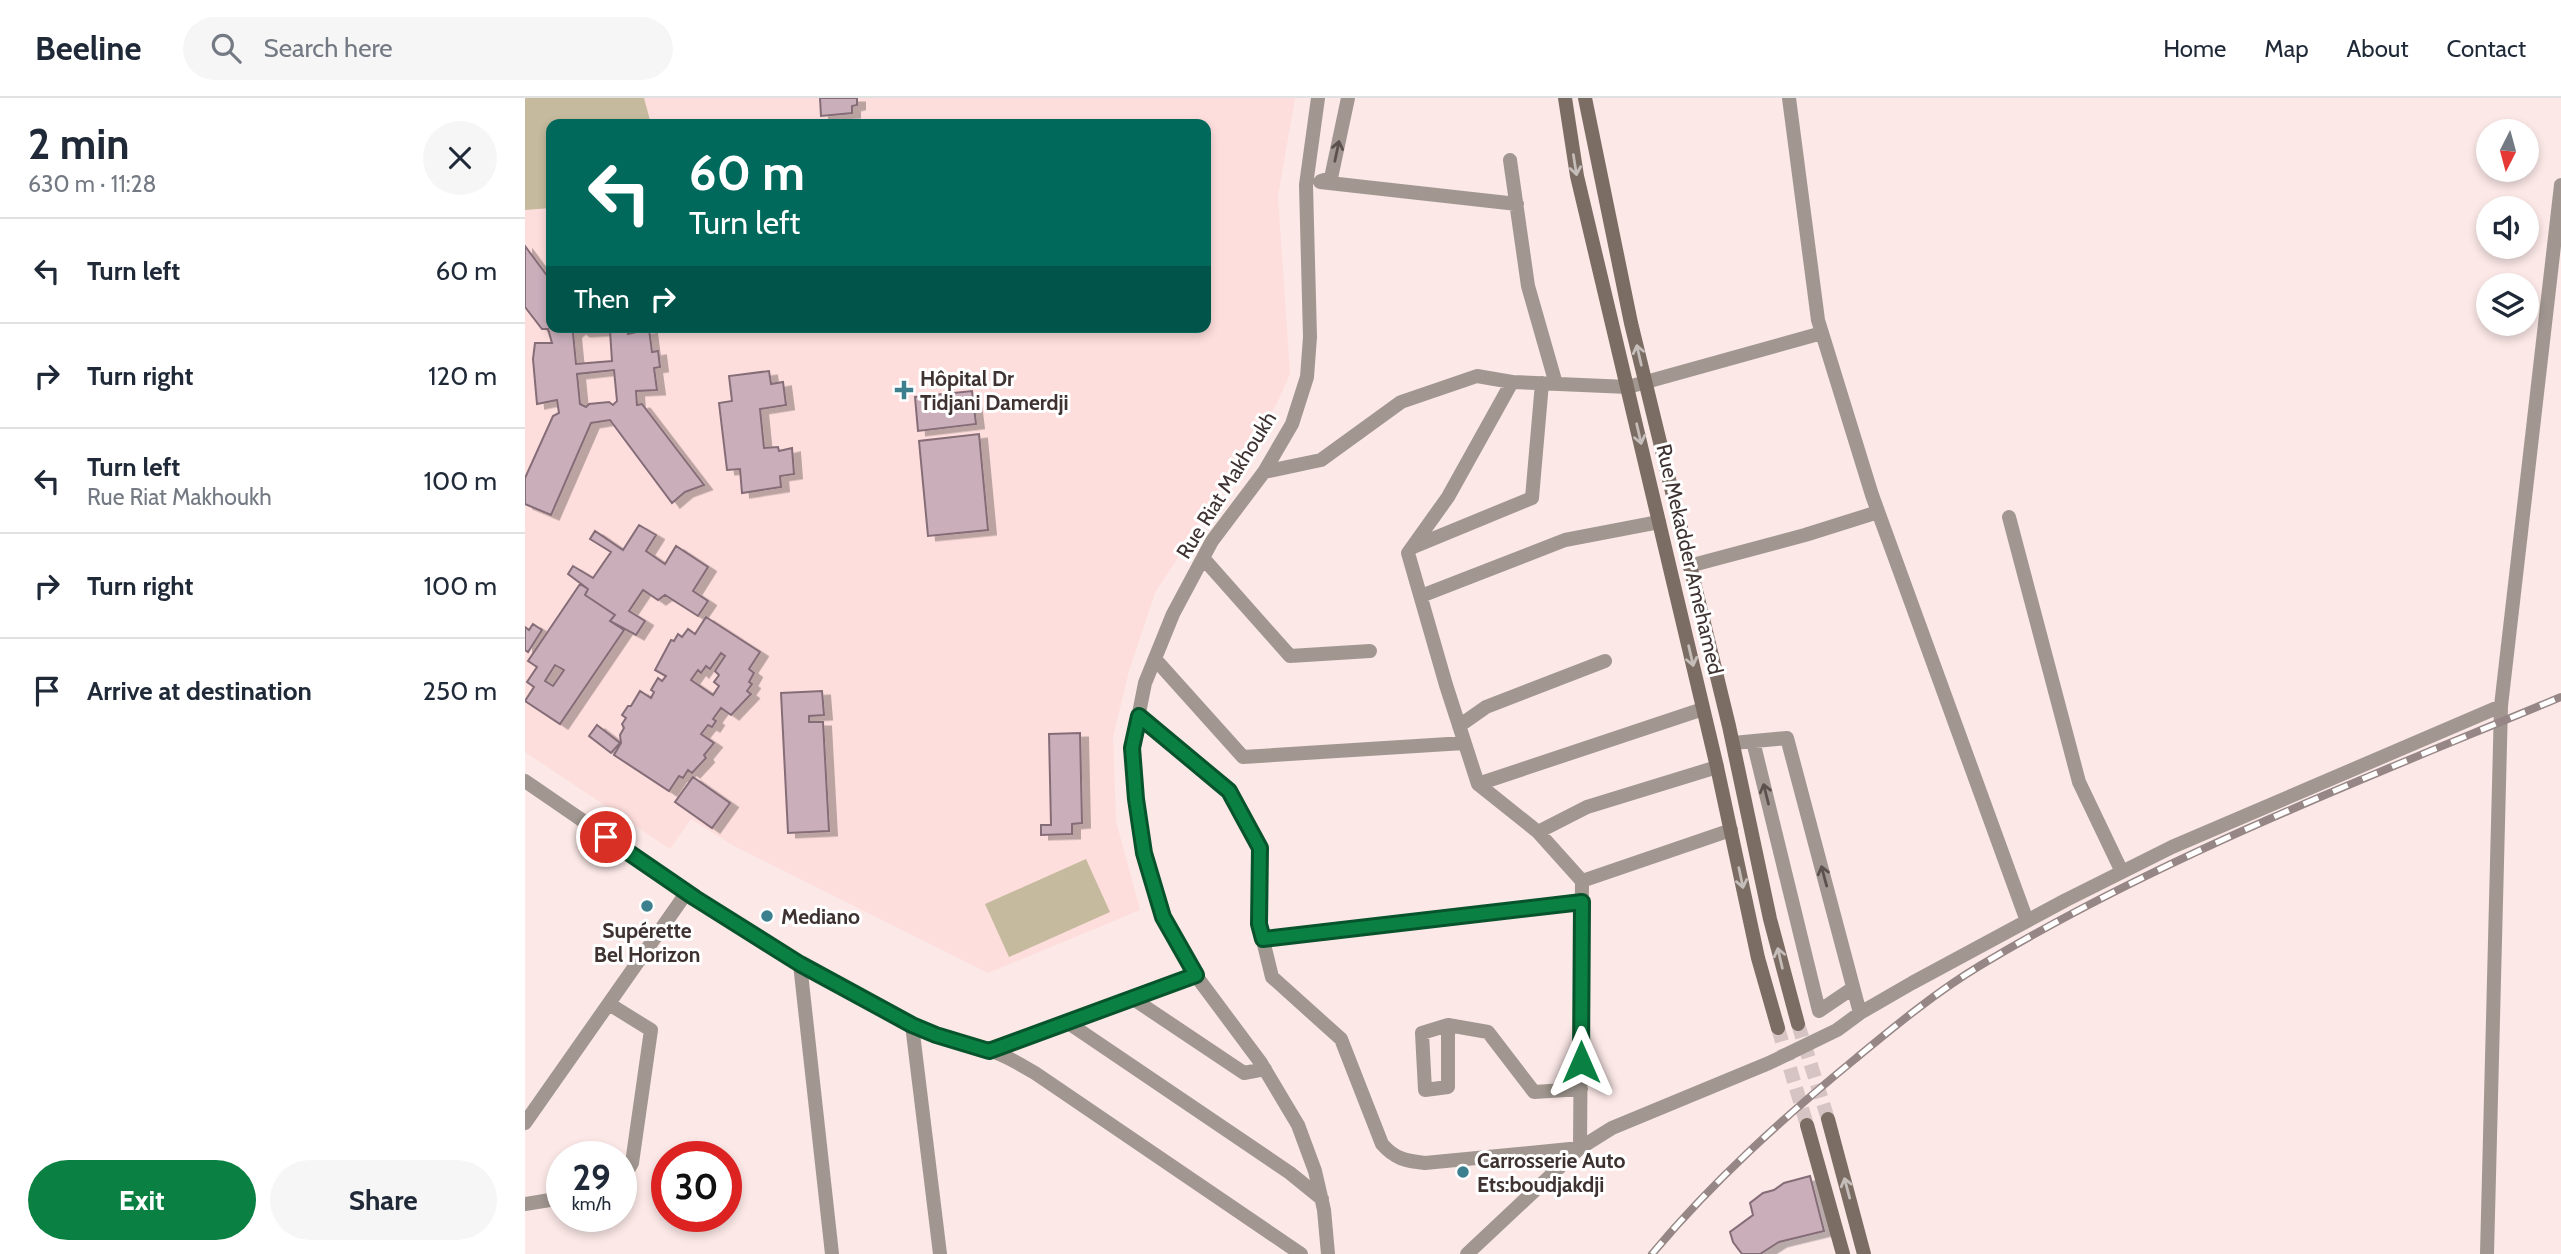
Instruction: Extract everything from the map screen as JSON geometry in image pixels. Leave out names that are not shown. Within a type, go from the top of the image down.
[{"type":"main road","name":"Rue Mekadder Amehamed","points":[[1565,98],[1577,176],[1717,767],[1758,958],[1778,1028]]},
{"type":"main road","name":"Rue Mekadder Amehamed","points":[[1585,98],[1645,382],[1733,743],[1770,919],[1798,1024]]},
{"type":"main road","points":[[1828,1119],[1864,1254]]},
{"type":"main road","points":[[1807,1125],[1843,1254]]},
{"type":"street","name":"Rue Riat Makhoukh","points":[[1318,98],[1307,377],[1292,424],[1264,472],[1212,541],[1173,614],[1145,683],[1132,748],[1144,853],[1163,917],[1196,975],[1265,1069],[1299,1125],[1322,1199],[1328,1254]]},
{"type":"street","points":[[1313,183],[1331,178],[1348,98]]},
{"type":"street","points":[[1790,98],[1818,320],[1878,512],[2027,921]]},
{"type":"street","points":[[1413,547],[1532,498],[1549,384],[1528,286],[1510,160]]},
{"type":"street","points":[[1313,183],[1517,204]]},
{"type":"street","points":[[2487,1254],[2501,706],[2561,186]]},
{"type":"street","points":[[1264,472],[1321,460],[1401,402],[1477,376],[1512,382],[1628,387],[1822,333]]},
{"type":"street","points":[[1512,382],[1447,498],[1408,553],[1478,784],[1538,832],[1582,881],[1580,1148]]},
{"type":"street","points":[[1689,566],[1878,512]]},
{"type":"street","points":[[2009,517],[2080,782],[2122,872]]},
{"type":"street","points":[[1421,596],[1565,540],[1659,522]]},
{"type":"street","points":[[1203,558],[1290,656],[1370,651]]},
{"type":"street","points":[[1155,659],[1243,757],[1464,743]]},
{"type":"street","points":[[1459,726],[1486,707],[1605,661]]},
{"type":"street","points":[[1467,1254],[1580,1148],[1612,1128],[1769,1062],[1837,1030],[1860,1013],[2122,872],[2249,812],[2501,706]]},
{"type":"street","points":[[1478,784],[1703,709]]},
{"type":"street","points":[[1139,716],[1229,791],[1260,848],[1259,924],[1272,977],[1341,1039],[1383,1144],[1390,1153],[1401,1161],[1425,1163],[1580,1148]]},
{"type":"street","points":[[1733,743],[1787,738],[1860,1013]]},
{"type":"street","points":[[1753,741],[1819,1011],[1853,988]]},
{"type":"street","points":[[1538,832],[1587,807],[1717,767]]},
{"type":"street","points":[[525,781],[687,892],[800,964],[912,1025],[989,1051],[1035,1073],[1301,1254]]},
{"type":"street","points":[[1582,881],[1731,830]]},
{"type":"street","points":[[525,1123],[687,892]]},
{"type":"street","points":[[1263,939],[1582,902]]},
{"type":"street","points":[[800,964],[832,1254]]},
{"type":"street","points":[[989,1051],[1196,975]]},
{"type":"street","points":[[1132,998],[1244,1073],[1265,1069]]},
{"type":"street","points":[[609,1004],[651,1030],[635,1141]]},
{"type":"street","points":[[1067,1022],[1290,1173],[1322,1199]]},
{"type":"street","points":[[912,1025],[940,1254]]},
{"type":"street","points":[[1448,1025],[1488,1032],[1534,1092],[1581,1089]]},
{"type":"street","points":[[525,1204],[546,1201]]},
{"type":"shaded area","points":[[525,98],[1295,98],[1278,196],[1290,374],[1276,405],[1155,593],[1129,671],[1113,737],[1116,821],[1140,910],[988,973],[734,846],[691,819],[670,849],[525,752]]},
{"type":"shaded area","points":[[525,98],[644,98],[650,119],[546,119],[546,208],[525,210]]},
{"type":"shaded area","points":[[1086,859],[1110,912],[1009,957],[985,904]]},
{"type":"building","points":[[820,98],[857,98],[857,105],[852,106],[852,113],[821,116]]},
{"type":"building","points":[[525,246],[546,274],[546,329],[542,329],[525,307]]},
{"type":"building","points":[[549,333],[573,333],[576,364],[612,361],[610,333],[650,333],[652,352],[658,351],[660,367],[654,368],[657,390],[636,391],[637,405],[642,404],[704,485],[685,492],[672,503],[610,420],[591,423],[551,515],[525,504],[525,478],[553,416],[559,413],[557,400],[537,404],[533,359],[535,343],[552,343]],"holes":[[[614,370],[617,401],[613,405],[609,402],[589,404],[586,407],[580,404],[577,374]]]},
{"type":"building","points":[[769,371],[771,384],[783,382],[786,405],[760,409],[764,448],[778,447],[779,451],[792,448],[794,474],[780,476],[781,487],[742,493],[740,469],[727,470],[719,403],[732,401],[729,376]]},
{"type":"building","points":[[972,391],[976,424],[918,431],[915,397]]},
{"type":"building","points":[[979,434],[988,530],[928,536],[919,441]]},
{"type":"building","points":[[639,525],[656,535],[646,551],[665,564],[676,546],[708,567],[693,591],[708,601],[698,616],[665,595],[658,600],[643,590],[629,611],[645,621],[636,635],[610,621],[615,615],[585,595],[588,589],[568,574],[573,566],[593,578],[611,552],[590,539],[595,531],[623,550]]},
{"type":"building","points":[[580,584],[588,589],[585,595],[615,615],[610,621],[624,630],[560,724],[525,701],[534,687],[527,682],[537,667],[528,661]],"holes":[[[555,665],[564,670],[553,686],[545,681]]]},
{"type":"building","points":[[706,617],[760,652],[749,669],[754,673],[749,682],[752,684],[747,691],[751,694],[731,715],[721,708],[713,719],[716,721],[712,727],[708,725],[701,734],[714,743],[704,755],[706,758],[692,773],[688,770],[683,778],[679,776],[669,791],[614,755],[621,743],[620,735],[624,728],[622,724],[626,718],[622,715],[640,691],[651,698],[654,692],[651,690],[658,678],[662,681],[666,676],[655,670],[671,640],[674,641],[678,634],[682,637],[688,629],[695,634]],"holes":[[[721,653],[725,656],[715,671],[719,675],[714,682],[719,686],[713,695],[691,680],[698,670],[701,673],[706,666],[710,669]]]},
{"type":"building","points":[[533,624],[542,630],[528,652],[525,650],[525,627],[529,630]]},
{"type":"building","points":[[822,691],[824,715],[809,716],[809,722],[823,722],[829,831],[788,833],[781,693]]},
{"type":"building","points":[[597,725],[620,743],[611,753],[589,736]]},
{"type":"building","points":[[1080,733],[1082,823],[1072,824],[1072,834],[1041,835],[1041,825],[1051,825],[1049,734]]},
{"type":"building","points":[[693,777],[730,803],[712,828],[675,802]]},
{"type":"building","points":[[1810,1176],[1824,1231],[1779,1242],[1760,1254],[1742,1254],[1733,1242],[1730,1232],[1753,1215],[1750,1203],[1784,1183]]},
{"type":"tunnel","points":[[1798,1024],[1828,1119]]},
{"type":"tunnel","points":[[1778,1028],[1807,1125]]},
{"type":"railway","points":[[1652,1254],[1724,1176],[1801,1105],[1916,1010],[1981,965],[2050,925],[2193,853],[2561,697]]},
{"type":"place","name":"Hôpital Dr Tidjani Damerdji","points":[[904,390]]},
{"type":"place","name":"Supérette Bel Horizon","points":[[647,906]]},
{"type":"place","name":"Mediano","points":[[767,916]]},
{"type":"place","name":"Carrosserie Auto Ets:boudjakdji","points":[[1463,1172]]},
{"type":"route","points":[[606,837],[695,898],[800,964],[912,1025],[989,1051],[1196,975],[1163,917],[1144,853],[1132,748],[1139,716],[1229,791],[1260,848],[1259,924],[1263,939],[1582,902],[1581,1062]]}]
